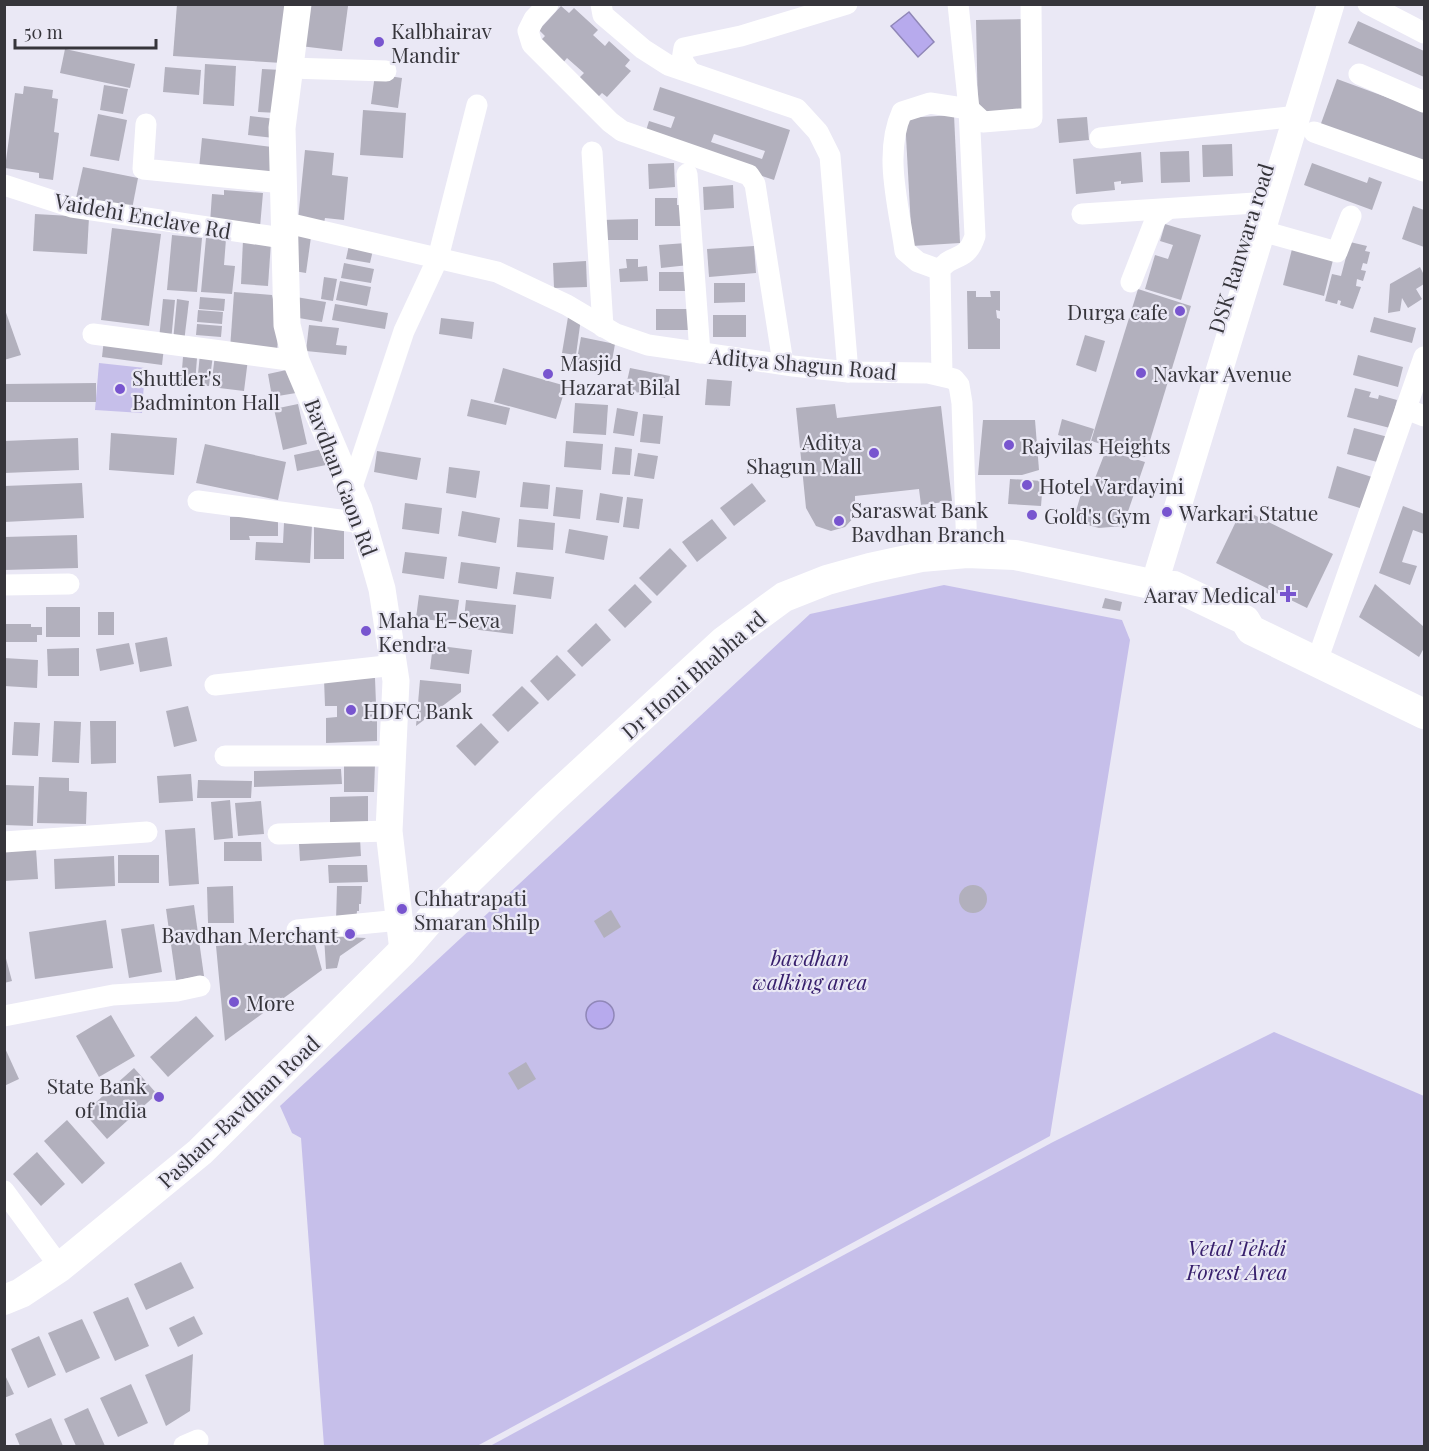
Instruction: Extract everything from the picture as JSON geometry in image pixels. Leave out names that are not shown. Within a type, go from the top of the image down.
[{"type":"main road","name":"Dr Homi Bhabha rd","points":[[404,951],[443,905],[603,752],[724,641],[784,597],[827,580],[870,568],[921,557],[967,553],[1015,555],[1152,584]]},
{"type":"main road","points":[[1152,584],[1169,597],[1240,632],[1251,630],[1425,714]]},
{"type":"main road","name":"Pashan-Bavdhan Road","points":[[4,1300],[21,1293],[60,1267],[200,1152],[404,951]]},
{"type":"street","name":"Bavdhan Gaon Rd","points":[[298,4],[282,128],[287,325],[296,362],[363,523],[382,589],[395,665],[389,831],[404,951]]},
{"type":"street","points":[[548,4],[528,31],[532,44],[610,122],[622,131],[749,175],[755,184],[783,363]]},
{"type":"street","points":[[601,4],[603,15],[643,49],[668,65],[797,109],[818,132],[830,156],[848,372]]},
{"type":"street","points":[[690,72],[682,60],[684,48],[741,36],[847,4]]},
{"type":"street","points":[[958,4],[969,109],[975,236],[971,248],[962,257],[944,263],[940,270],[942,375],[954,379],[959,385],[962,403],[967,553]]},
{"type":"street","points":[[940,270],[918,262],[905,251],[893,162],[895,128],[902,112],[930,103],[969,109],[983,122],[1032,118],[1030,4]]},
{"type":"street","points":[[1302,127],[1331,4]]},
{"type":"street","points":[[1368,4],[1425,33]]},
{"type":"street","points":[[290,68],[386,71]]},
{"type":"street","points":[[1359,74],[1425,102]]},
{"type":"street","points":[[351,490],[404,331],[438,258],[477,105]]},
{"type":"street","points":[[146,124],[143,169],[283,183]]},
{"type":"street","points":[[1100,138],[1302,127],[1425,171]]},
{"type":"street","name":"DSK Ranwara road","points":[[1152,584],[1164,522],[1253,242],[1263,203],[1274,141],[1302,127]]},
{"type":"street","points":[[592,152],[603,327]]},
{"type":"street","points":[[687,174],[700,353]]},
{"type":"street","name":"Vaidehi Enclave Rd","points":[[4,185],[72,207],[283,230]]},
{"type":"street","points":[[1083,214],[1263,203]]},
{"type":"street","points":[[1131,282],[1156,218],[1168,208]]},
{"type":"street","points":[[1253,242],[1337,252],[1351,216]]},
{"type":"street","name":"Aditya Shagun Road","points":[[283,230],[438,258],[497,272],[567,306],[603,327],[648,345],[848,372],[942,375]]},
{"type":"street","points":[[93,334],[296,362]]},
{"type":"street","points":[[1317,661],[1415,412],[1425,357]]},
{"type":"street","points":[[198,501],[363,523]]},
{"type":"street","points":[[4,585],[69,584]]},
{"type":"street","points":[[215,685],[395,665]]},
{"type":"street","points":[[225,756],[392,756]]},
{"type":"street","points":[[278,834],[389,831]]},
{"type":"street","points":[[4,842],[147,832]]},
{"type":"street","points":[[297,930],[400,920]]},
{"type":"street","points":[[4,1016],[113,995],[177,991],[200,986]]},
{"type":"street","points":[[4,1191],[60,1267]]},
{"type":"green space","name":"Shuttler's Badminton Hall","points":[[99,363],[145,368],[142,413],[95,410]]},
{"type":"green space","name":"bavdhan walking area","points":[[944,585],[1122,620],[1130,640],[1050,1136],[477,1446],[324,1446],[301,1138],[292,1133],[280,1106],[810,614]]},
{"type":"green space","name":"Vetal Tekdi Forest Area","points":[[1274,1032],[1424,1096],[1424,1446],[490,1446],[1053,1142]]},
{"type":"shaded area","points":[[909,12],[934,42],[918,57],[891,26]]},
{"type":"shaded area","points":[[600,1001],[610,1005],[614,1015],[610,1025],[600,1029],[590,1025],[586,1015],[590,1005]]},
{"type":"building","points":[[177,4],[285,4],[282,63],[173,56]]},
{"type":"building","points":[[305,4],[348,6],[342,51],[300,46]]},
{"type":"building","points":[[561,6],[569,13],[574,8],[598,30],[593,35],[605,46],[609,41],[630,60],[625,66],[631,71],[607,97],[602,93],[597,98],[578,79],[584,73],[567,58],[563,63],[539,42],[545,36],[539,30]]},
{"type":"building","points":[[1025,19],[1027,113],[978,115],[976,20]]},
{"type":"building","points":[[1358,21],[1424,51],[1424,77],[1348,43]]},
{"type":"building","points":[[65,49],[135,64],[130,88],[60,73]]},
{"type":"building","points":[[205,64],[236,66],[234,106],[203,104]]},
{"type":"building","points":[[165,67],[201,70],[199,95],[163,92]]},
{"type":"building","points":[[262,69],[282,70],[279,113],[258,112]]},
{"type":"building","points":[[375,74],[402,78],[398,108],[371,104]]},
{"type":"building","points":[[1337,79],[1424,111],[1424,167],[1319,129]]},
{"type":"building","points":[[104,85],[128,89],[123,114],[100,110]]},
{"type":"building","points":[[24,86],[53,90],[52,98],[58,99],[54,132],[59,133],[53,180],[39,178],[39,173],[5,168],[15,93],[23,94]]},
{"type":"building","points":[[660,87],[790,130],[774,180],[644,137],[649,121],[671,128],[675,117],[653,110]],"holes":[[[714,134],[765,151],[762,159],[711,142]]]},
{"type":"building","points":[[363,110],[406,113],[403,158],[360,155]]},
{"type":"building","points":[[98,114],[127,120],[119,161],[90,156]]},
{"type":"building","points":[[954,115],[960,243],[912,246],[905,118]]},
{"type":"building","points":[[250,116],[276,119],[274,138],[248,135]]},
{"type":"building","points":[[1087,117],[1089,140],[1059,143],[1057,119]]},
{"type":"building","points":[[202,138],[272,147],[270,173],[199,169]]},
{"type":"building","points":[[1232,144],[1233,176],[1203,177],[1202,145]]},
{"type":"building","points":[[305,150],[334,153],[332,175],[348,177],[344,220],[325,218],[324,223],[298,220]]},
{"type":"building","points":[[1189,151],[1190,182],[1161,183],[1160,152]]},
{"type":"building","points":[[1141,152],[1143,182],[1121,184],[1121,181],[1114,182],[1115,190],[1076,194],[1073,159]]},
{"type":"building","points":[[674,163],[675,187],[649,189],[648,164]]},
{"type":"building","points":[[1312,163],[1367,183],[1369,177],[1382,182],[1372,210],[1304,185]]},
{"type":"building","points":[[83,167],[138,178],[132,209],[76,198]]},
{"type":"building","points":[[733,185],[734,208],[704,210],[703,187]]},
{"type":"building","points":[[224,190],[263,193],[260,227],[210,223],[212,194],[224,195]]},
{"type":"building","points":[[655,198],[677,198],[677,205],[681,205],[681,226],[655,226]]},
{"type":"building","points":[[1413,206],[1424,210],[1424,247],[1402,239]]},
{"type":"building","points":[[35,214],[89,217],[87,254],[33,251]]},
{"type":"building","points":[[638,219],[638,240],[601,240],[601,220]]},
{"type":"building","points":[[1165,224],[1201,235],[1181,300],[1145,289],[1155,255],[1168,259],[1173,245],[1160,241]]},
{"type":"building","points":[[112,228],[161,234],[149,326],[101,320]]},
{"type":"building","points":[[172,235],[202,238],[197,292],[167,290]]},
{"type":"building","points":[[294,235],[311,237],[306,273],[288,270]]},
{"type":"building","points":[[206,238],[226,239],[224,265],[235,266],[232,294],[201,292]]},
{"type":"building","points":[[243,240],[271,242],[268,286],[241,284]]},
{"type":"building","points":[[1350,242],[1367,246],[1365,251],[1370,252],[1367,264],[1363,263],[1361,270],[1366,271],[1363,281],[1357,279],[1356,286],[1361,287],[1353,309],[1340,305],[1341,301],[1338,300],[1337,304],[1325,301],[1332,274],[1341,276]]},
{"type":"building","points":[[686,243],[689,265],[661,268],[659,245]]},
{"type":"building","points":[[349,245],[373,250],[370,263],[346,259]]},
{"type":"building","points":[[754,246],[756,273],[709,277],[707,249]]},
{"type":"building","points":[[1292,249],[1333,260],[1324,296],[1283,285]]},
{"type":"building","points":[[626,259],[638,259],[638,267],[647,266],[648,281],[620,282],[619,269],[627,268]]},
{"type":"building","points":[[586,261],[587,287],[554,288],[553,263]]},
{"type":"building","points":[[344,263],[374,269],[371,283],[341,278]]},
{"type":"building","points":[[1420,267],[1424,275],[1424,284],[1416,289],[1422,299],[1408,308],[1402,298],[1400,311],[1388,313],[1390,284]]},
{"type":"building","points":[[659,272],[688,272],[688,291],[659,291]]},
{"type":"building","points":[[324,277],[337,279],[333,301],[321,299]]},
{"type":"building","points":[[340,281],[371,287],[367,306],[336,300]]},
{"type":"building","points":[[714,283],[745,283],[745,302],[714,303]]},
{"type":"building","name":"Navkar Avenue","points":[[1138,289],[1191,306],[1145,457],[1091,441]]},
{"type":"building","points":[[967,291],[976,291],[976,297],[991,297],[990,291],[1000,291],[1000,311],[996,310],[997,318],[1000,319],[1000,349],[968,349]]},
{"type":"building","points":[[234,292],[272,295],[279,323],[277,352],[230,349]]},
{"type":"building","points":[[200,297],[225,299],[224,311],[199,309]]},
{"type":"building","points":[[296,297],[326,302],[322,322],[293,317]]},
{"type":"building","points":[[163,299],[175,300],[171,341],[159,339]]},
{"type":"building","points":[[177,299],[189,301],[184,342],[173,341]]},
{"type":"building","points":[[335,304],[388,313],[385,329],[332,320]]},
{"type":"building","points":[[4,307],[21,355],[4,360]]},
{"type":"building","points":[[656,309],[693,309],[693,330],[656,330]]},
{"type":"building","points":[[198,310],[223,312],[222,324],[197,322]]},
{"type":"building","points":[[713,315],[746,315],[746,337],[713,337]]},
{"type":"building","points":[[568,317],[581,318],[576,355],[562,353]]},
{"type":"building","points":[[1374,317],[1416,328],[1412,343],[1370,332]]},
{"type":"building","points":[[441,318],[474,322],[472,339],[439,334]]},
{"type":"building","points":[[197,324],[222,326],[221,337],[196,335]]},
{"type":"building","points":[[309,325],[339,328],[336,345],[347,346],[346,355],[306,351]]},
{"type":"building","points":[[1085,335],[1105,341],[1096,372],[1076,365]]},
{"type":"building","points":[[581,337],[615,344],[610,372],[576,365]]},
{"type":"building","points":[[104,339],[164,347],[162,365],[102,357]]},
{"type":"building","points":[[200,353],[213,355],[209,386],[197,385]]},
{"type":"building","points":[[215,355],[248,359],[244,391],[211,387]]},
{"type":"building","points":[[1358,355],[1403,367],[1398,387],[1353,375]]},
{"type":"building","points":[[183,357],[197,358],[195,384],[181,382]]},
{"type":"building","points":[[503,368],[566,386],[556,419],[494,402]]},
{"type":"building","points":[[630,368],[670,376],[665,398],[625,390]]},
{"type":"building","points":[[291,369],[296,393],[272,397],[268,374]]},
{"type":"building","points":[[707,379],[732,381],[730,406],[705,405]]},
{"type":"building","points":[[96,383],[96,402],[4,402],[4,384]]},
{"type":"building","points":[[1355,388],[1371,392],[1369,397],[1378,399],[1379,395],[1397,400],[1390,428],[1347,417]]},
{"type":"building","points":[[471,399],[510,408],[506,425],[467,416]]},
{"type":"building","points":[[575,403],[608,405],[606,435],[573,433]]},
{"type":"building","points":[[298,404],[307,444],[283,450],[274,409]]},
{"type":"building","name":"Aditya Shagun Mall","points":[[835,404],[837,418],[941,406],[952,501],[921,505],[919,489],[855,496],[855,516],[845,527],[831,531],[816,526],[806,508],[796,408]]},
{"type":"building","points":[[617,408],[638,412],[634,436],[613,433]]},
{"type":"building","points":[[643,414],[663,416],[660,444],[640,442]]},
{"type":"building","points":[[1062,419],[1094,429],[1089,444],[1058,435]]},
{"type":"building","name":"Rajvilas Heights","points":[[983,420],[1035,420],[1039,470],[1022,475],[978,475]]},
{"type":"building","points":[[1354,428],[1388,437],[1381,463],[1347,454]]},
{"type":"building","points":[[111,433],[177,438],[174,475],[109,470]]},
{"type":"building","points":[[78,438],[79,470],[4,473],[4,441]]},
{"type":"building","points":[[566,441],[603,444],[601,470],[564,467]]},
{"type":"building","points":[[205,444],[286,462],[278,500],[196,483]]},
{"type":"building","points":[[615,447],[632,449],[630,475],[612,474]]},
{"type":"building","points":[[322,449],[326,465],[297,471],[294,455]]},
{"type":"building","points":[[1106,450],[1145,462],[1123,526],[1099,528],[1073,521],[1084,484],[1092,486]]},
{"type":"building","points":[[377,451],[421,458],[417,480],[374,472]]},
{"type":"building","points":[[638,453],[658,456],[654,479],[634,476]]},
{"type":"building","points":[[1337,466],[1372,477],[1363,509],[1328,498]]},
{"type":"building","points":[[449,467],[480,471],[476,498],[446,493]]},
{"type":"building","points":[[1010,479],[1043,481],[1041,506],[1008,504]]},
{"type":"building","points":[[523,482],[550,485],[548,509],[520,507]]},
{"type":"building","points":[[82,483],[84,518],[4,522],[4,486]]},
{"type":"building","points":[[752,483],[766,501],[734,526],[720,508]]},
{"type":"building","points":[[556,487],[583,490],[580,519],[553,516]]},
{"type":"building","points":[[600,493],[623,497],[619,523],[596,520]]},
{"type":"building","points":[[627,497],[643,499],[639,529],[623,527]]},
{"type":"building","points":[[405,503],[442,508],[439,534],[402,529]]},
{"type":"building","points":[[1403,506],[1424,514],[1424,534],[1413,530],[1402,562],[1417,566],[1410,585],[1379,573]]},
{"type":"building","points":[[1242,509],[1333,554],[1307,608],[1216,563]]},
{"type":"building","points":[[462,511],[500,518],[496,543],[458,536]]},
{"type":"building","points":[[230,517],[278,517],[278,536],[249,536],[250,540],[230,540]]},
{"type":"building","points":[[519,519],[555,523],[553,550],[517,547]]},
{"type":"building","points":[[712,519],[727,538],[697,562],[682,542]]},
{"type":"building","points":[[284,523],[312,525],[310,563],[255,560],[256,542],[283,543]]},
{"type":"building","points":[[314,527],[344,527],[344,559],[314,559]]},
{"type":"building","points":[[569,529],[608,536],[604,560],[565,553]]},
{"type":"building","points":[[77,535],[78,568],[4,570],[4,537]]},
{"type":"building","points":[[670,548],[687,566],[657,596],[639,578]]},
{"type":"building","points":[[405,552],[447,557],[444,579],[402,573]]},
{"type":"building","points":[[461,562],[500,567],[497,589],[458,583]]},
{"type":"building","points":[[516,572],[554,577],[551,599],[513,594]]},
{"type":"building","points":[[635,584],[652,602],[625,628],[608,610]]},
{"type":"building","points":[[1375,584],[1424,627],[1424,648],[1419,657],[1359,617]]},
{"type":"building","points":[[419,595],[459,600],[456,623],[416,618]]},
{"type":"building","points":[[1105,598],[1122,602],[1120,611],[1102,608]]},
{"type":"building","points":[[466,600],[516,605],[513,634],[463,628]]},
{"type":"building","points":[[46,607],[80,607],[80,637],[46,637]]},
{"type":"building","points":[[98,612],[114,612],[114,635],[98,635]]},
{"type":"building","points":[[596,623],[611,640],[582,667],[567,651]]},
{"type":"building","points":[[5,624],[31,624],[31,627],[42,627],[42,635],[37,635],[37,642],[5,642]]},
{"type":"building","points":[[167,637],[172,666],[140,672],[135,643]]},
{"type":"building","points":[[129,643],[134,664],[100,671],[96,649]]},
{"type":"building","points":[[433,645],[472,650],[469,674],[430,669]]},
{"type":"building","points":[[79,648],[79,676],[48,676],[47,649]]},
{"type":"building","points":[[557,655],[576,675],[548,701],[530,681]]},
{"type":"building","points":[[4,658],[38,660],[37,688],[4,686]]},
{"type":"building","name":"HDFC Bank","points":[[375,678],[376,704],[365,704],[365,715],[377,714],[377,741],[326,743],[326,718],[337,717],[337,706],[325,706],[324,679]]},
{"type":"building","points":[[420,680],[461,684],[461,692],[416,726]]},
{"type":"building","points":[[522,686],[539,703],[508,732],[492,715]]},
{"type":"building","points":[[188,706],[197,741],[174,747],[166,711]]},
{"type":"building","points":[[54,721],[81,722],[79,763],[52,762]]},
{"type":"building","points":[[90,721],[116,721],[116,763],[91,764]]},
{"type":"building","points":[[14,722],[40,723],[38,756],[12,755]]},
{"type":"building","points":[[481,723],[499,742],[475,766],[456,746]]},
{"type":"building","points":[[344,763],[375,764],[374,792],[344,792]]},
{"type":"building","points":[[341,769],[342,784],[254,787],[254,771]]},
{"type":"building","points":[[191,774],[193,801],[159,803],[157,776]]},
{"type":"building","points":[[39,777],[69,778],[69,791],[87,792],[86,824],[37,823]]},
{"type":"building","points":[[198,780],[252,781],[251,798],[197,798]]},
{"type":"building","points":[[4,785],[34,786],[33,826],[4,825]]},
{"type":"building","points":[[368,796],[368,829],[330,830],[330,797]]},
{"type":"building","points":[[230,800],[233,838],[214,840],[211,802]]},
{"type":"building","points":[[261,801],[264,834],[238,836],[235,803]]},
{"type":"building","points":[[195,828],[199,884],[169,886],[165,830]]},
{"type":"building","points":[[360,839],[361,856],[300,861],[299,844]]},
{"type":"building","points":[[224,842],[261,842],[262,861],[224,861]]},
{"type":"building","points":[[36,849],[38,879],[4,881],[4,851]]},
{"type":"building","points":[[118,855],[159,855],[159,883],[118,883]]},
{"type":"building","points":[[114,856],[115,886],[55,889],[54,859]]},
{"type":"building","points":[[328,865],[367,865],[368,882],[329,883]]},
{"type":"building","points":[[973,885],[983,889],[987,899],[983,909],[973,913],[963,909],[959,899],[963,889]]},
{"type":"building","points":[[233,886],[234,923],[208,923],[207,887]]},
{"type":"building","points":[[337,886],[362,886],[361,904],[359,904],[356,921],[336,921]]},
{"type":"building","points":[[194,905],[204,976],[176,980],[166,909]]},
{"type":"building","points":[[611,910],[621,927],[604,938],[594,921]]},
{"type":"building","points":[[106,920],[113,968],[35,979],[29,932]]},
{"type":"building","points":[[154,924],[162,972],[129,978],[121,929]]},
{"type":"building","points":[[324,936],[366,938],[340,956],[337,968],[326,969]]},
{"type":"building","points":[[313,937],[322,970],[225,1041],[216,946]]},
{"type":"building","points":[[4,951],[12,981],[4,983]]},
{"type":"building","points":[[111,1015],[135,1056],[99,1077],[76,1036]]},
{"type":"building","points":[[196,1016],[214,1036],[168,1077],[150,1057]]},
{"type":"building","points":[[4,1046],[19,1079],[4,1086]]},
{"type":"building","points":[[526,1062],[536,1079],[518,1090],[508,1073]]},
{"type":"building","points":[[134,1068],[157,1094],[107,1139],[84,1113]]},
{"type":"building","points":[[67,1120],[105,1163],[82,1184],[44,1141]]},
{"type":"building","points":[[37,1152],[65,1184],[41,1206],[13,1174]]},
{"type":"building","points":[[181,1262],[194,1288],[146,1310],[134,1284]]},
{"type":"building","points":[[128,1297],[149,1346],[115,1361],[93,1312]]},
{"type":"building","points":[[194,1316],[203,1334],[178,1347],[169,1328]]},
{"type":"building","points":[[82,1319],[100,1358],[66,1373],[48,1333]]},
{"type":"building","points":[[39,1336],[56,1375],[28,1388],[11,1349]]},
{"type":"building","points":[[193,1354],[190,1411],[166,1426],[145,1375]]},
{"type":"building","points":[[4,1373],[14,1394],[4,1398]]},
{"type":"building","points":[[131,1384],[148,1423],[118,1437],[100,1398]]},
{"type":"building","points":[[88,1408],[105,1446],[76,1446],[64,1419]]},
{"type":"building","points":[[51,1418],[63,1446],[20,1446],[15,1434]]},
{"type":"place","name":"Kalbhairav Mandir","points":[[379,42]]},
{"type":"place","name":"Durga cafe","points":[[1180,311]]},
{"type":"place","name":"Navkar Avenue","points":[[1141,373]]},
{"type":"place","name":"Masjid Hazarat Bilal","points":[[548,374]]},
{"type":"place","name":"Shuttler's Badminton Hall","points":[[120,389]]},
{"type":"place","name":"Rajvilas Heights","points":[[1009,445]]},
{"type":"place","name":"Aditya Shagun Mall","points":[[874,453]]},
{"type":"place","name":"Hotel Vardayini","points":[[1027,485]]},
{"type":"place","name":"Warkari Statue","points":[[1167,512]]},
{"type":"place","name":"Gold's Gym","points":[[1032,515]]},
{"type":"place","name":"Saraswat Bank Bavdhan Branch","points":[[839,521]]},
{"type":"place","name":"Aarav Medical","points":[[1288,594]]},
{"type":"place","name":"Maha E-Seva Kendra","points":[[366,631]]},
{"type":"place","name":"HDFC Bank","points":[[351,710]]},
{"type":"place","name":"Chhatrapati Smaran Shilp","points":[[402,909]]},
{"type":"place","name":"Bavdhan Merchant","points":[[350,934]]},
{"type":"place","name":"More","points":[[234,1002]]},
{"type":"place","name":"State Bank of India","points":[[159,1097]]}]
